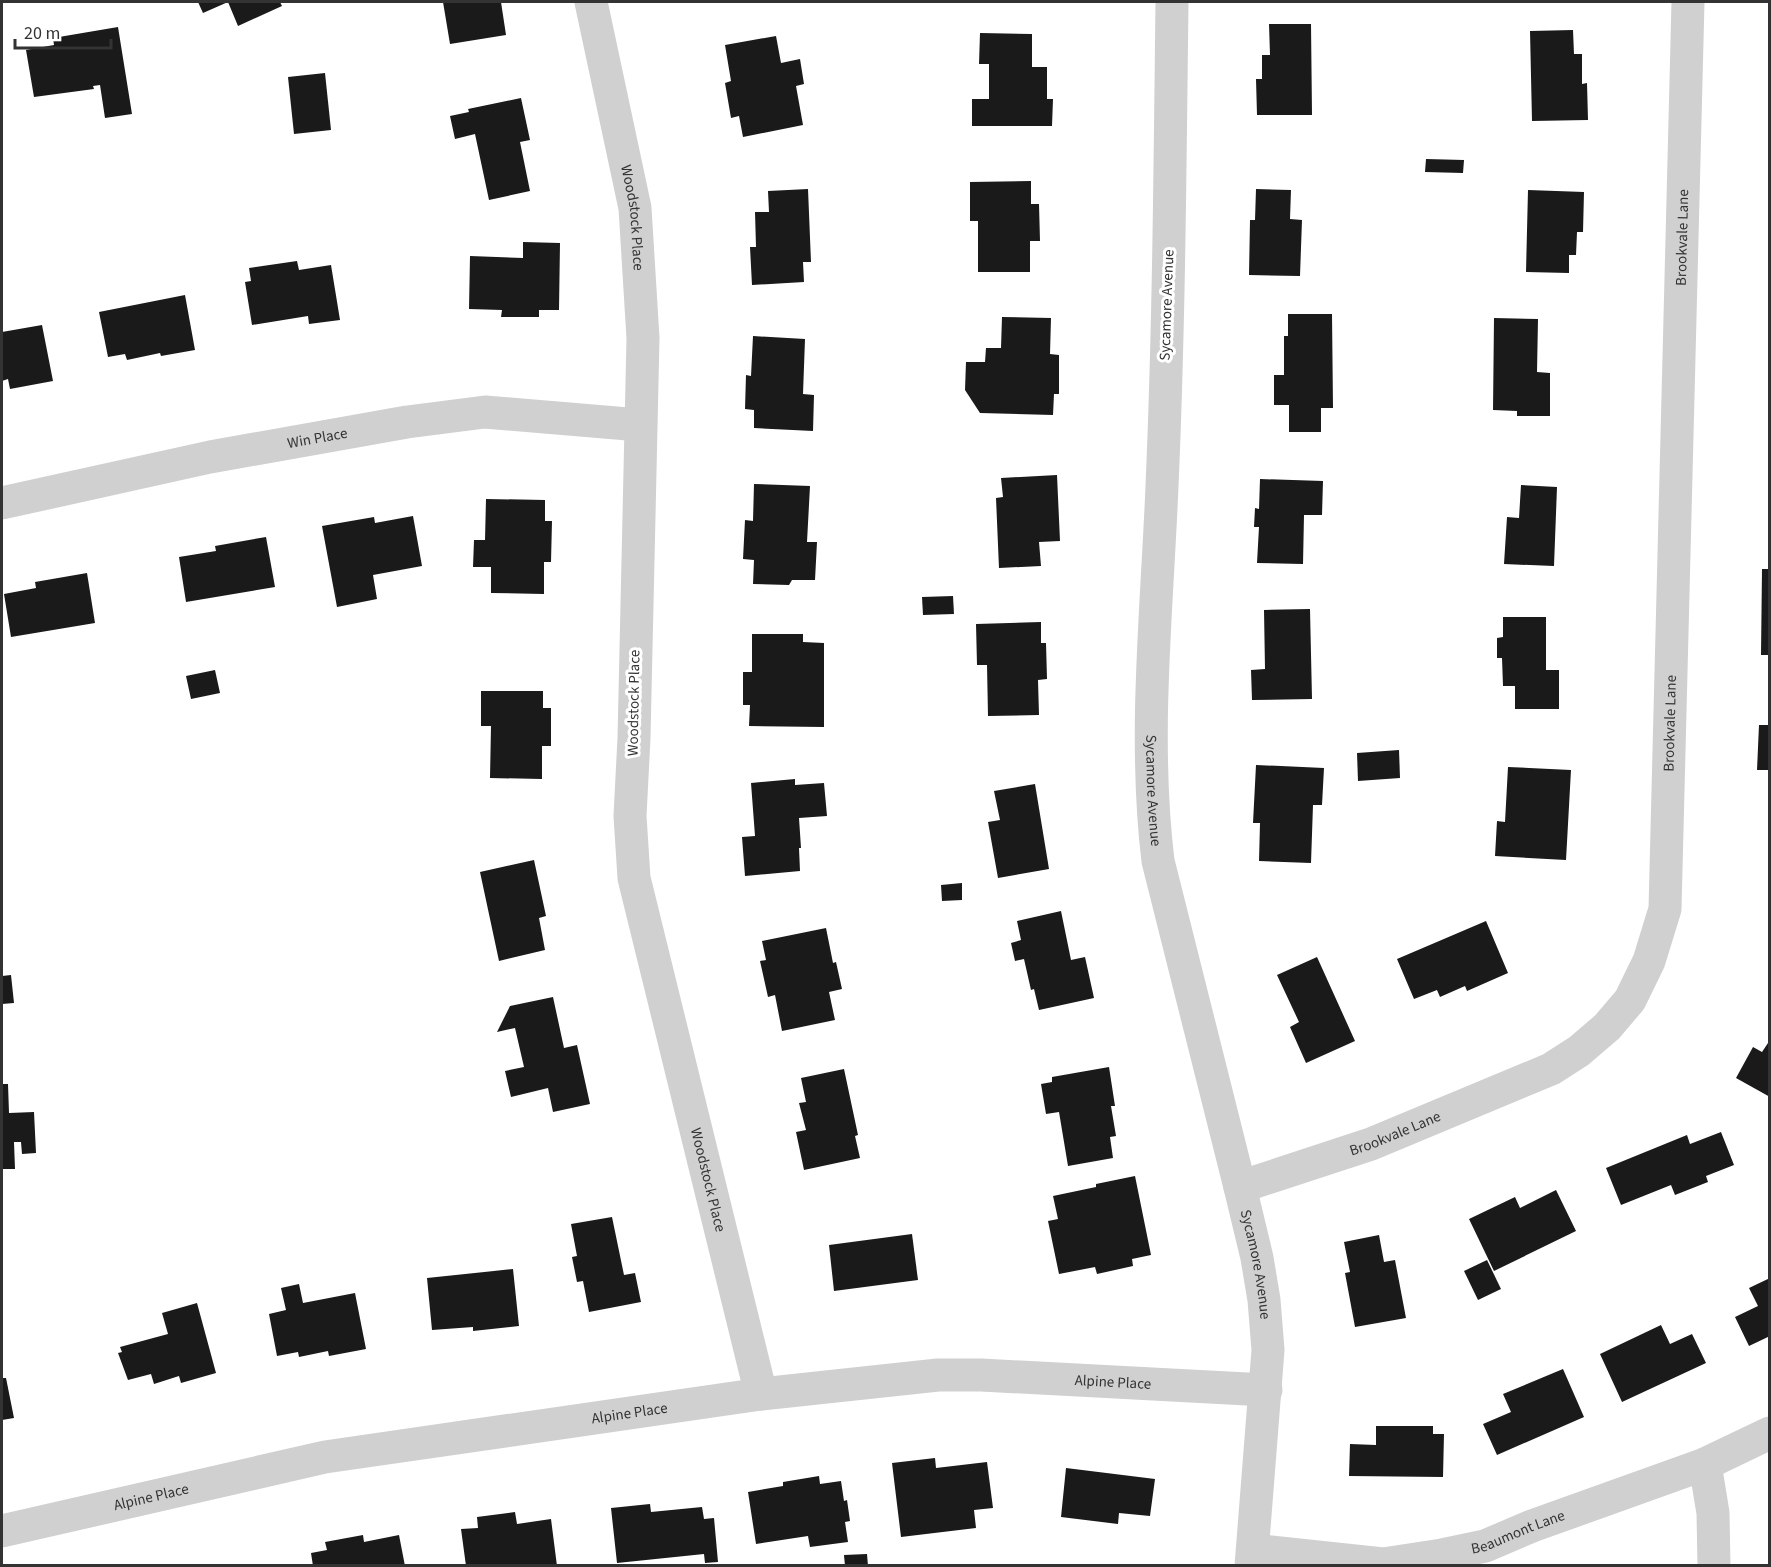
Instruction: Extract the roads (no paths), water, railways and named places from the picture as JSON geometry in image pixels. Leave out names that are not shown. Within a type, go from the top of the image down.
[{"type":"street","name":"Woodstock Place","points":[[591,2],[634,208],[643,338],[634,738],[630,816],[634,878],[761,1394]]},
{"type":"street","name":"Sycamore Avenue","points":[[1172,2],[1163,459],[1151,718],[1152,811],[1158,861],[1257,1257],[1264,1300],[1268,1350],[1252,1558]]},
{"type":"street","name":"Brookvale Lane","points":[[1240,1187],[1371,1144],[1551,1069],[1579,1051],[1607,1027],[1630,1000],[1649,961],[1665,909],[1688,2]]},
{"type":"street","name":"Win Place","points":[[2,503],[210,457],[407,422],[484,412],[640,425]]},
{"type":"street","name":"Alpine Place","points":[[2,1532],[325,1457],[761,1394],[938,1375],[981,1375],[1266,1390]]},
{"type":"street","name":"Beaumont Lane","points":[[1252,1558],[1383,1564],[1442,1556],[1485,1546],[1532,1526],[1705,1464],[1770,1433]]},
{"type":"street","points":[[1705,1464],[1713,1513],[1714,1566]]}]
